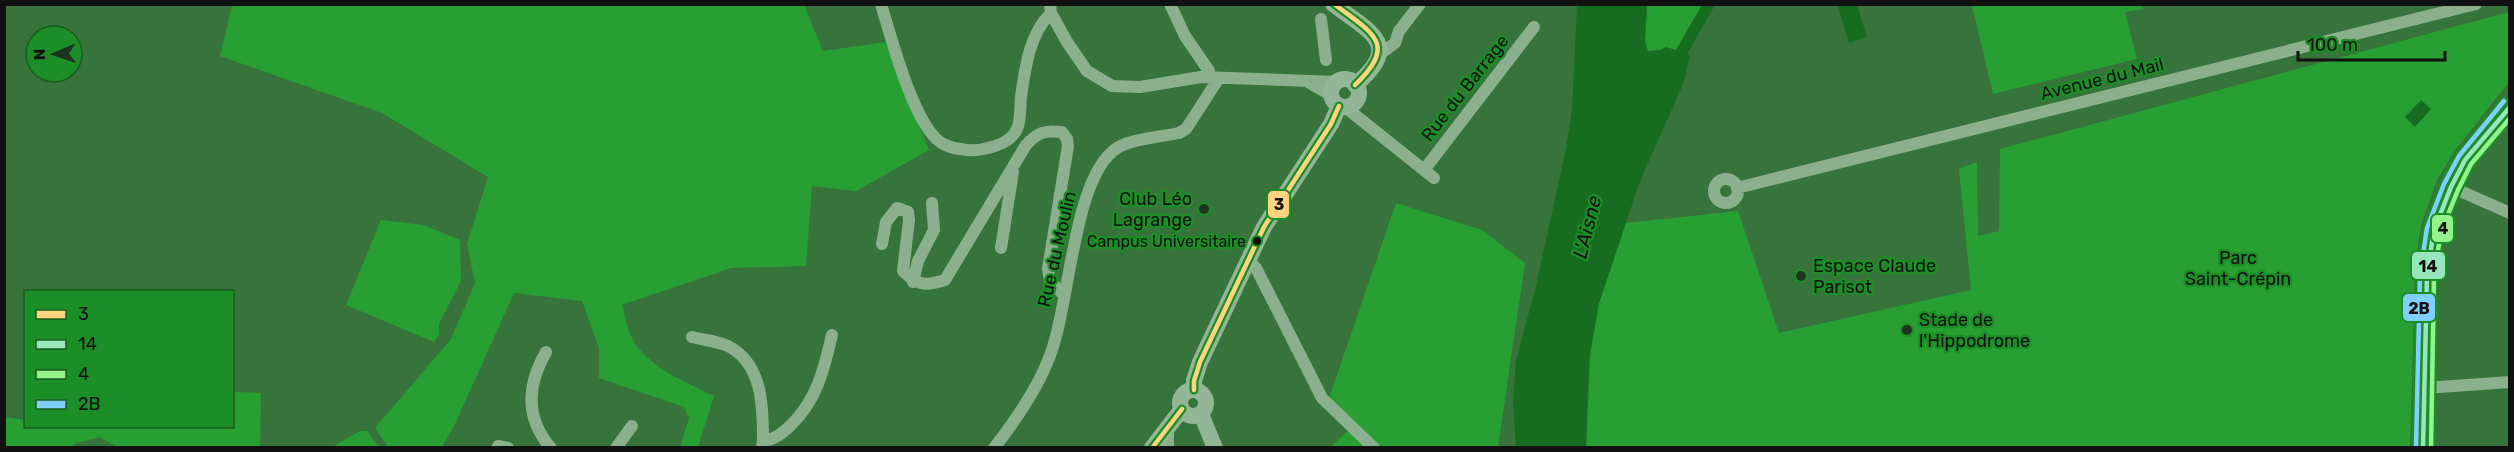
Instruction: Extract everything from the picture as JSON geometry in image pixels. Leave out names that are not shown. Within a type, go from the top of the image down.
[{"type":"main road","points":[[1333,4],[1367,27],[1379,47],[1377,63],[1355,85]]},
{"type":"main road","points":[[1194,390],[1194,381],[1200,362],[1264,227],[1331,124],[1338,97],[1349,80],[1358,89],[1357,99],[1350,106],[1338,97]]},
{"type":"main road","points":[[2423,447],[2427,274],[2434,230],[2451,187],[2465,160],[2510,106]]},
{"type":"main road","points":[[1152,447],[1182,409],[1182,396],[1194,390],[1202,393],[1206,401],[1201,414],[1215,447]]},
{"type":"main road","points":[[1182,409],[1188,415],[1201,414]]},
{"type":"street","points":[[881,4],[900,66],[921,120],[939,141],[953,147],[979,150],[1003,144],[1018,128],[1021,97],[1031,45],[1050,9],[1087,71],[1112,86],[1140,87],[1214,78],[1307,82],[1318,80],[1338,97]]},
{"type":"street","points":[[1170,4],[1185,36],[1214,78]]},
{"type":"street","points":[[1379,55],[1395,43],[1399,31],[1420,4]]},
{"type":"street","name":"Avenue du Mail","points":[[1737,188],[2476,4]]},
{"type":"street","points":[[1321,19],[1326,60]]},
{"type":"street","name":"Rue du Barrage","points":[[1338,97],[1429,174],[1534,27]]},
{"type":"street","points":[[1375,37],[1399,31]]},
{"type":"street","name":"Rue du Moulin","points":[[994,447],[1016,418],[1050,358],[1086,195],[1104,160],[1113,150],[1125,144],[1179,133],[1186,129],[1214,78]]},
{"type":"street","points":[[882,244],[886,222],[897,208],[908,212],[903,271],[913,282],[932,284],[945,280],[1026,145],[1035,135],[1044,130],[1062,132],[1067,139],[1068,146],[1048,268],[1050,281],[1065,295]]},
{"type":"street","points":[[1001,248],[1015,164]]},
{"type":"street","points":[[2451,187],[2510,213]]},
{"type":"street","points":[[913,282],[918,261],[934,230],[932,203]]},
{"type":"street","points":[[1248,260],[1256,268],[1322,398],[1374,447]]},
{"type":"street","points":[[692,337],[726,345],[748,363],[756,376],[760,392],[762,444],[780,436],[807,407],[823,374],[832,335]]},
{"type":"street","points":[[546,352],[531,384],[531,398],[537,426],[550,447]]},
{"type":"street","points":[[2425,388],[2510,382]]},
{"type":"street","points":[[616,447],[632,426]]},
{"type":"street","points":[[1168,429],[1168,447]]},
{"type":"green space","points":[[232,5],[804,5],[823,51],[886,42],[929,150],[856,191],[812,186],[806,266],[731,268],[622,305],[631,336],[646,356],[679,379],[714,396],[698,447],[680,447],[689,418],[684,407],[599,378],[599,348],[582,301],[514,293],[455,424],[442,447],[388,447],[375,428],[451,339],[475,283],[467,244],[488,177],[382,113],[220,56]]},
{"type":"green space","points":[[1647,5],[1702,5],[1676,50],[1647,51],[1645,41]]},
{"type":"green space","points":[[1972,5],[2142,5],[2144,9],[2125,12],[2137,59],[1993,94]]},
{"type":"green space","name":"Parc Saint-Crépin","points":[[2509,12],[2509,82],[2456,149],[2437,180],[2421,225],[2415,268],[2410,447],[1586,448],[1591,344],[1599,303],[1626,223],[1738,211],[1779,333],[1971,290],[1959,169],[1977,162],[1978,236],[1999,231],[2000,149]]},
{"type":"green space","points":[[1396,203],[1482,230],[1525,263],[1498,447],[1379,447],[1328,401]]},
{"type":"green space","points":[[381,220],[423,225],[460,240],[461,281],[439,324],[439,334],[434,342],[346,305]]},
{"type":"green space","points":[[234,392],[261,393],[260,447],[117,447],[100,437],[74,444],[72,447],[5,447],[5,417],[24,420],[24,428],[234,428]]},
{"type":"green space","points":[[1349,430],[1368,448],[1329,448]]},
{"type":"green space","points":[[360,431],[367,431],[379,447],[332,447]]},
{"type":"water","name":"L'Aisne","points":[[1577,5],[1647,5],[1645,41],[1648,51],[1661,50],[1666,47],[1676,50],[1702,5],[1715,5],[1687,54],[1690,56],[1684,82],[1640,181],[1599,303],[1589,361],[1586,447],[1516,447],[1513,402],[1516,360],[1535,290],[1566,149],[1572,110]]},
{"type":"water","points":[[1857,5],[1867,37],[1849,43],[1838,6]]},
{"type":"water","points":[[2421,100],[2431,109],[2415,127],[2405,117]]},
{"type":"transit line","name":"3","points":[[1334,4],[1369,31],[1378,49],[1376,59],[1355,85]]},
{"type":"transit line","name":"2B","points":[[2416,448],[2420,274],[2427,228],[2444,184],[2459,156],[2504,101]]},
{"type":"transit line","name":"3","points":[[1194,390],[1194,381],[1200,362],[1264,227],[1331,124],[1339,106]]},
{"type":"transit line","name":"14","points":[[2423,448],[2427,274],[2434,230],[2451,187],[2465,160],[2510,107]]},
{"type":"transit line","name":"4","points":[[2431,448],[2434,275],[2441,232],[2471,164],[2510,118]]},
{"type":"transit line","name":"3","points":[[1152,448],[1182,409]]},
{"type":"place","name":"Club Léo Lagrange","points":[[1204,209]]},
{"type":"place","name":"Campus Universitaire","points":[[1257,241]]},
{"type":"place","name":"Espace Claude Parisot","points":[[1801,276]]},
{"type":"place","name":"Stade de l'Hippodrome","points":[[1907,330]]}]
